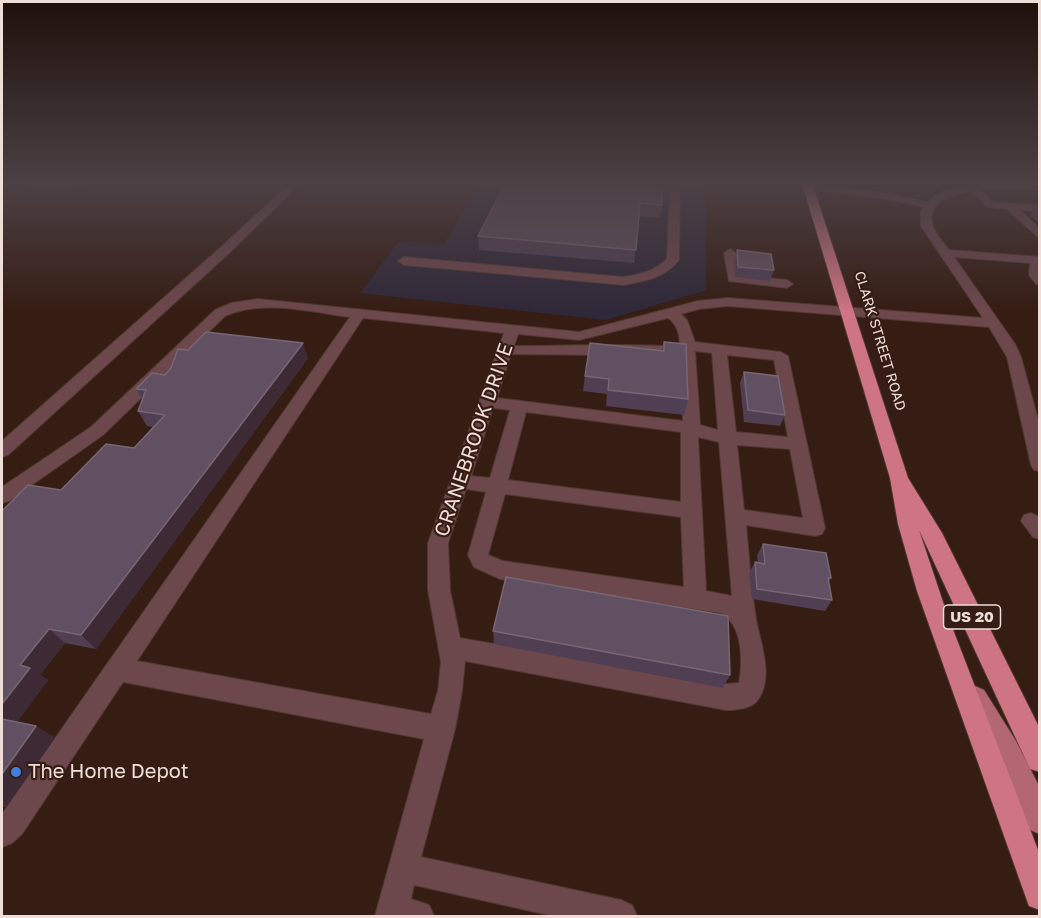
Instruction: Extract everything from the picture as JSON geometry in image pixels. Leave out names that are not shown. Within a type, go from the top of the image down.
[{"type":"highway","name":"CLARK STREET ROAD","points":[[821,226],[899,478],[903,512],[956,670],[1040,895]]},
{"type":"highway","name":"CLARK STREET ROAD","points":[[899,478],[935,539],[1040,759]]},
{"type":"main road","points":[[956,670],[1007,750],[1040,819]]},
{"type":"street","points":[[2,451],[251,226]]},
{"type":"street","points":[[404,261],[624,281],[642,278],[666,268],[673,260],[674,226]]},
{"type":"street","points":[[927,226],[998,328],[1014,357],[1035,454],[1040,465]]},
{"type":"street","points":[[730,253],[733,278],[787,284]]},
{"type":"street","points":[[946,253],[1039,260],[1036,263],[1035,275],[1040,280]]},
{"type":"street","points":[[2,496],[97,430],[220,313],[236,306],[258,303],[562,335],[594,334],[712,302],[848,314],[878,321],[998,328]]},
{"type":"street","points":[[2,833],[12,824],[359,313]]},
{"type":"street","points":[[671,313],[685,328],[688,349],[692,428],[689,434],[691,511],[696,599]]},
{"type":"street","name":"CRANEBROOK DRIVE","points":[[401,915],[404,868],[442,729],[453,662],[439,590],[436,554],[438,543],[512,330]]},
{"type":"street","points":[[450,647],[726,697],[740,697],[749,691],[753,681],[749,635],[745,620],[719,349]]},
{"type":"street","points":[[505,350],[719,349],[781,356],[815,528],[735,516]]},
{"type":"street","points":[[487,402],[692,428],[701,433],[798,444]]},
{"type":"street","points":[[520,406],[478,555],[481,561],[489,567],[724,603],[736,608],[745,620]]},
{"type":"street","points":[[459,481],[691,511]]},
{"type":"street","points":[[117,669],[442,729]]},
{"type":"street","points":[[404,868],[621,916]]},
{"type":"shaded area","points":[[454,226],[705,226],[706,290],[606,320],[360,293],[399,241],[444,244]]},
{"type":"building","points":[[483,226],[638,226],[636,250],[478,236]]},
{"type":"building","points":[[737,250],[771,254],[774,270],[738,267]]},
{"type":"building","points":[[206,332],[303,343],[81,635],[49,629],[20,665],[30,668],[2,704],[2,511],[28,485],[61,490],[106,444],[134,448],[165,415],[138,411],[146,390],[136,389],[152,373],[165,375],[171,368],[178,349],[188,350]]},
{"type":"building","points":[[664,342],[686,344],[688,399],[608,390],[609,379],[585,376],[590,343],[664,351]]},
{"type":"building","points":[[744,372],[778,376],[785,415],[748,410]]},
{"type":"building","points":[[763,544],[826,553],[832,600],[757,589],[755,562],[765,564]]},
{"type":"building","points":[[506,577],[728,616],[730,675],[493,631]]},
{"type":"building","points":[[2,719],[36,726],[2,774]]},
{"type":"place","name":"The Home Depot","points":[[16,772]]}]
